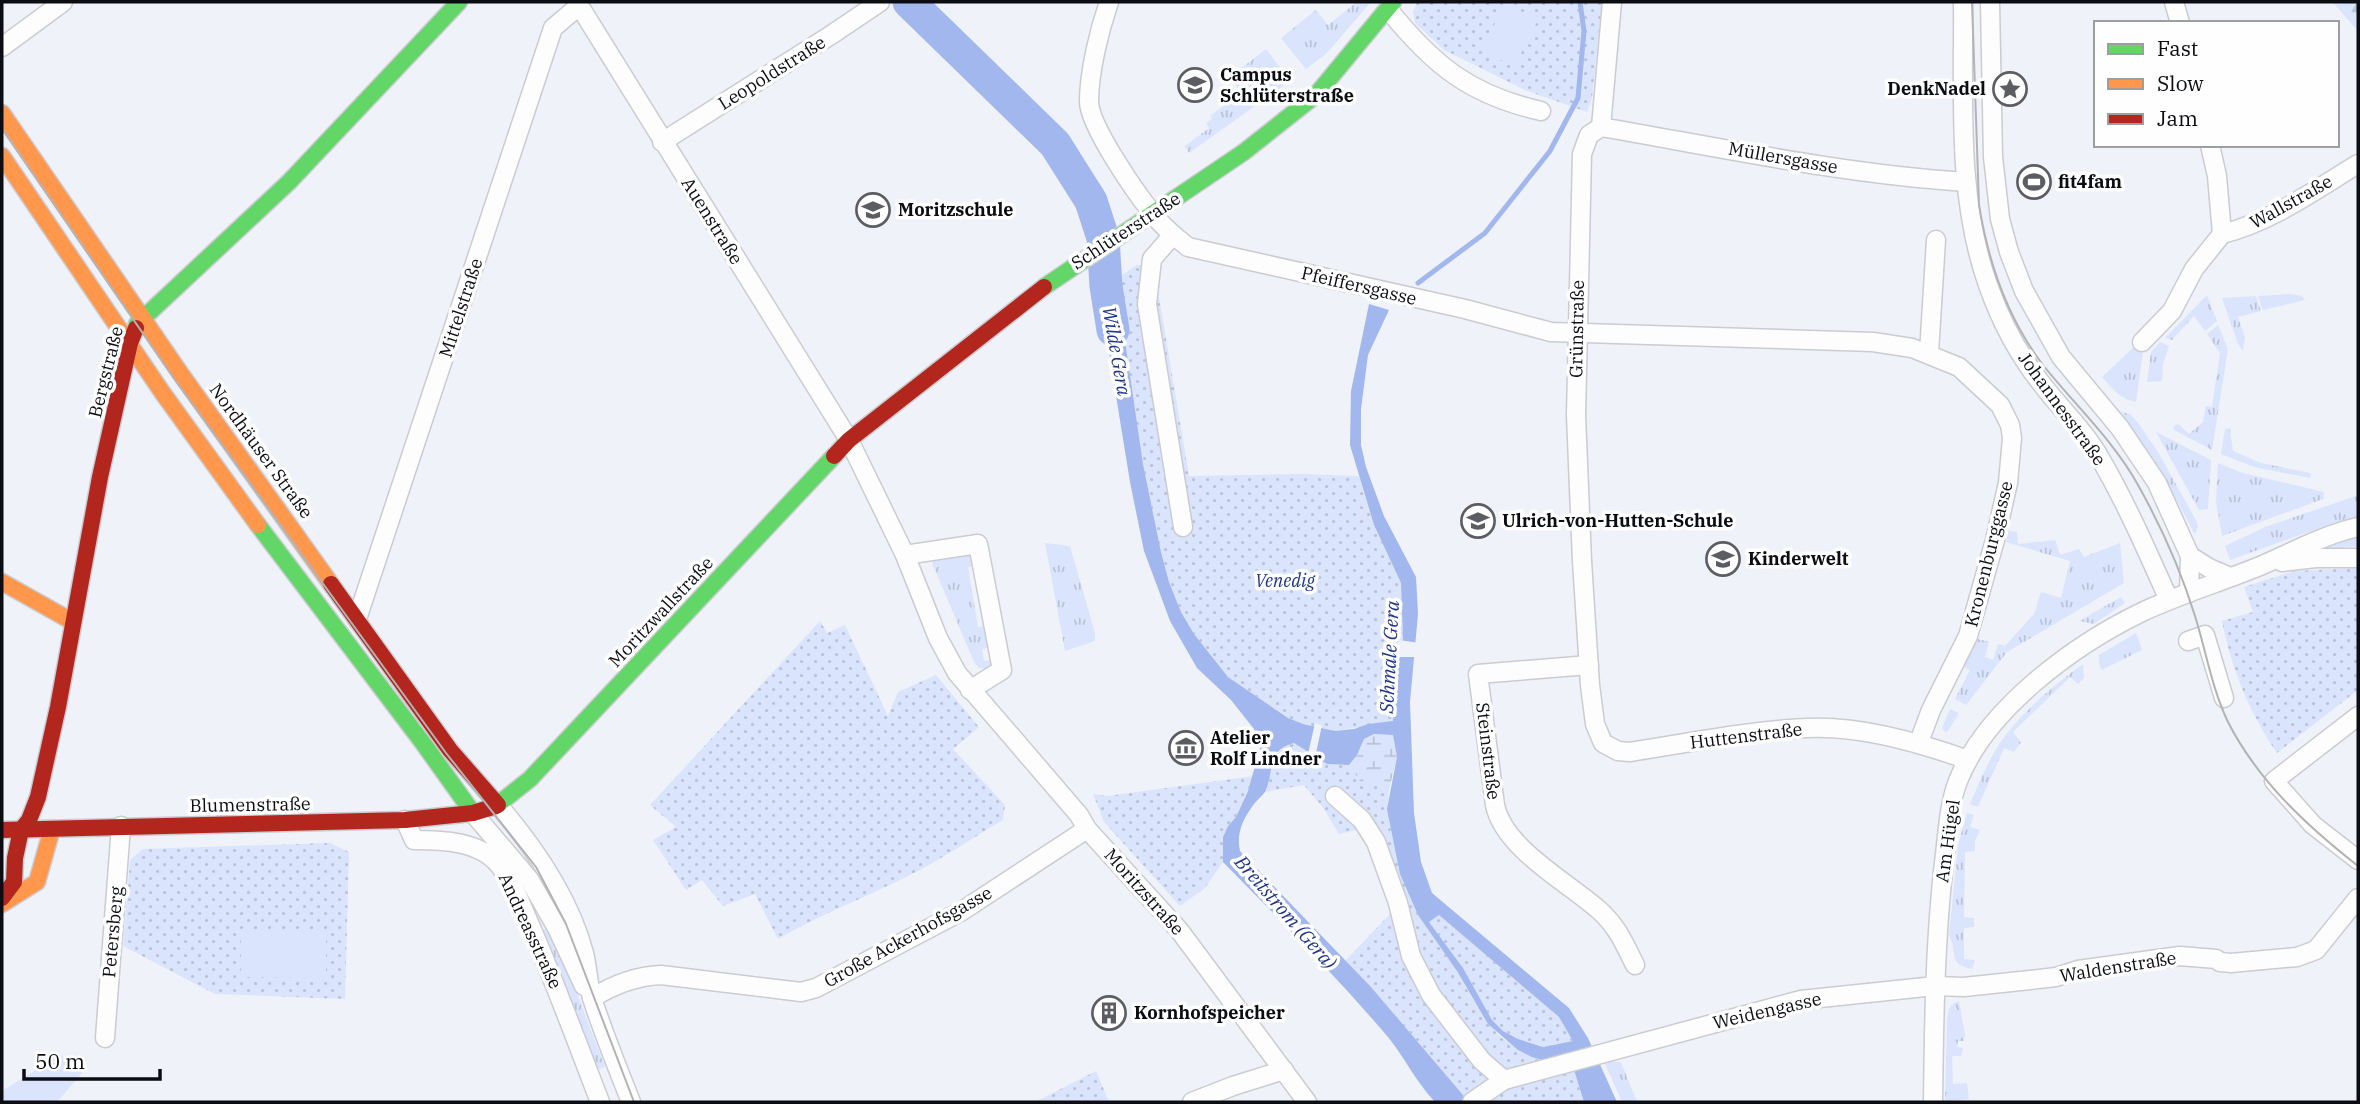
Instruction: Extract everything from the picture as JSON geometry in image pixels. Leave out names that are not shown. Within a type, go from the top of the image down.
[{"type":"main road","name":"Bergstraße","points":[[2,898],[14,882],[21,830],[36,805],[100,477],[130,343],[142,317],[289,182],[459,2]]},
{"type":"main road","name":"Schlüterstraße","points":[[849,440],[1076,264],[1244,152],[1316,95],[1391,5]]},
{"type":"main road","name":"Nordhäuser Straße","points":[[2,113],[142,317],[450,750],[498,805]]},
{"type":"main road","points":[[2,156],[277,551],[473,813]]},
{"type":"main road","name":"Moritzwallstraße","points":[[498,805],[530,779],[849,440]]},
{"type":"main road","points":[[2,582],[73,622]]},
{"type":"main road","name":"Blumenstraße","points":[[2,830],[405,820],[473,813],[498,805]]},
{"type":"main road","points":[[2,904],[37,882],[52,829]]},
{"type":"street","points":[[2,47],[63,2]]},
{"type":"street","name":"Pfeiffersgasse","points":[[1109,2],[1096,50],[1089,104],[1094,124],[1152,214],[1172,236],[1188,247],[1551,331],[1577,333]]},
{"type":"street","name":"Grünstraße","points":[[1589,665],[1576,415],[1582,154],[1589,135],[1601,127],[1612,2]]},
{"type":"street","name":"Johannesstraße","points":[[1963,2],[1966,182],[1971,223],[1981,265],[2008,331],[2039,381],[2080,428],[2096,452],[2169,600]]},
{"type":"street","name":"Johannesstraße","points":[[1990,2],[1993,158],[2000,219],[2009,252],[2024,291],[2061,357],[2126,436],[2157,483],[2190,556],[2189,593]]},
{"type":"street","points":[[2174,2],[2179,21]]},
{"type":"street","name":"Leopoldstraße","points":[[662,142],[878,3]]},
{"type":"street","name":"Auenstraße","points":[[578,4],[849,440]]},
{"type":"street","name":"Mittelstraße","points":[[357,619],[553,27],[578,4]]},
{"type":"street","name":"Schlüterstraße","points":[[1391,5],[1419,46],[1442,67],[1466,83],[1504,102],[1541,111]]},
{"type":"street","name":"Müllersgasse","points":[[1601,127],[1898,177],[1966,182]]},
{"type":"street","points":[[2142,342],[2172,311],[2194,270],[2222,234],[2217,176],[2210,147]]},
{"type":"street","name":"Wallstraße","points":[[2222,234],[2244,229],[2269,217],[2358,164]]},
{"type":"street","name":"Schlüterstraße","points":[[1172,236],[1152,259],[1147,304],[1183,527]]},
{"type":"street","points":[[1929,353],[1936,240]]},
{"type":"street","name":"Kronenburggasse","points":[[1577,333],[1873,342],[1929,353],[1959,367],[2000,405],[2010,425],[2012,438],[2008,483],[1995,540],[1968,636],[1931,710],[1919,742]]},
{"type":"street","name":"Moritzstraße","points":[[849,440],[905,555],[938,638],[957,673],[1079,815],[1087,829],[1179,930],[1307,1102]]},
{"type":"street","points":[[2260,565],[2321,538],[2358,527]]},
{"type":"street","points":[[905,555],[978,544],[1002,670],[970,690]]},
{"type":"street","points":[[2190,556],[2230,577]]},
{"type":"street","points":[[2260,565],[2316,558],[2358,558]]},
{"type":"street","name":"Am Hügel","points":[[1933,1102],[1939,901],[1951,803],[1957,782],[1968,760],[1990,729],[2037,681],[2092,641],[2169,600],[2260,565]]},
{"type":"street","points":[[2188,641],[2205,635],[2224,698]]},
{"type":"street","name":"Huttenstraße","points":[[1589,665],[1598,733],[1603,743],[1618,751],[1630,752],[1808,728],[1838,729],[1919,742],[1968,760]]},
{"type":"street","name":"Steinstraße","points":[[1589,665],[1478,674],[1494,805],[1509,834],[1522,848],[1601,912],[1619,932],[1635,965]]},
{"type":"street","points":[[2358,716],[2274,781],[2313,825],[2358,860]]},
{"type":"street","points":[[1335,796],[1362,820],[1376,842],[1398,903],[1411,956],[1431,995],[1482,1060],[1504,1080],[1476,1100]]},
{"type":"street","name":"Andreasstraße","points":[[498,805],[529,844],[559,889],[576,927],[592,998],[631,1102]]},
{"type":"street","name":"Andreasstraße","points":[[473,813],[511,855],[537,890],[582,983],[592,998]]},
{"type":"street","name":"Andreasstraße","points":[[405,820],[414,840],[446,840],[477,849],[499,863],[516,892],[600,1102]]},
{"type":"street","name":"Petersberg","points":[[105,1038],[121,826]]},
{"type":"street","name":"Große Ackerhofsgasse","points":[[592,998],[612,987],[646,976],[661,975],[801,992],[816,988],[962,911],[1087,829]]},
{"type":"street","name":"Waldenstraße","points":[[1935,986],[1964,988],[2043,979],[2078,970],[2180,956],[2223,961],[2297,957],[2316,950],[2358,898]]},
{"type":"street","name":"Weidengasse","points":[[1504,1080],[1801,1000],[1935,986]]},
{"type":"street","points":[[1192,1102],[1284,1070]]},
{"type":"green space","points":[[1352,2],[1371,2],[1326,54],[1306,69],[1281,38],[1316,10],[1328,25],[1354,4]]},
{"type":"green space","points":[[1417,2],[1602,2],[1592,98],[1587,112],[1525,90],[1444,50],[1415,23],[1413,12]]},
{"type":"green space","points":[[2332,2],[2358,2],[2358,31],[2336,6]]},
{"type":"green space","points":[[1505,4],[1538,20],[1514,67],[1481,50]]},
{"type":"green space","points":[[1266,49],[1290,81],[1189,153],[1185,146],[1209,128],[1206,123],[1212,119],[1210,116],[1241,93],[1230,77]]},
{"type":"green space","name":"Venedig","points":[[1137,265],[1162,265],[1155,287],[1158,287],[1156,296],[1159,297],[1189,476],[1359,476],[1374,525],[1401,583],[1403,640],[1398,657],[1393,722],[1335,731],[1288,718],[1228,677],[1194,634],[1181,612],[1161,552],[1143,464],[1116,279]]},
{"type":"green space","points":[[2207,295],[2217,321],[2205,331],[2194,316],[2172,340],[2165,338]]},
{"type":"green space","points":[[2256,296],[2261,311],[2238,317],[2245,337],[2243,351],[2222,298]]},
{"type":"green space","points":[[2258,296],[2302,296],[2305,300],[2263,310]]},
{"type":"green space","points":[[2218,325],[2228,349],[2212,450],[2173,427],[2178,424],[2189,434],[2203,422],[2206,406],[2212,407],[2220,353],[2207,334]]},
{"type":"green space","points":[[2160,342],[2169,346],[2163,364],[2162,381],[2147,382],[2151,352]]},
{"type":"green space","points":[[2136,345],[2143,352],[2136,402],[2121,396],[2102,377]]},
{"type":"green space","points":[[2120,411],[2131,415],[2158,452],[2197,522],[2195,534],[2157,464]]},
{"type":"green space","points":[[2225,429],[2230,429],[2233,451],[2261,463],[2311,473],[2310,478],[2254,467],[2221,454]]},
{"type":"green space","points":[[2156,432],[2211,460],[2208,509],[2199,510]]},
{"type":"green space","points":[[2218,463],[2243,473],[2324,492],[2323,499],[2222,536],[2216,502]]},
{"type":"green space","points":[[2356,496],[2358,517],[2333,523],[2230,560],[2225,546],[2265,527]]},
{"type":"green space","points":[[2008,531],[2017,532],[2018,544],[2055,540],[2060,555],[2079,549],[2084,557],[2120,543],[2124,583],[2007,652],[1966,705],[1955,699],[1970,670],[1959,665],[1972,637],[1989,642],[1985,657],[1993,660],[1998,644],[2005,646],[2034,614],[2041,592],[2061,598],[2070,561],[2006,542]]},
{"type":"green space","points":[[2358,537],[2358,546],[2326,549],[2325,545]]},
{"type":"green space","points":[[1045,543],[1070,546],[1095,641],[1065,651]]},
{"type":"green space","points":[[973,552],[979,565],[968,567],[978,627],[989,625],[993,647],[982,649],[984,661],[995,660],[986,669],[979,668],[974,662],[930,558]]},
{"type":"green space","points":[[2358,568],[2358,690],[2277,753],[2258,723],[2243,690],[2222,621],[2253,612],[2244,587],[2294,571]]},
{"type":"green space","points":[[2121,597],[2125,603],[2094,624],[2079,621]]},
{"type":"green space","points":[[820,621],[827,633],[845,625],[888,716],[898,692],[936,675],[979,727],[953,749],[1005,805],[1003,820],[939,859],[778,939],[755,894],[723,906],[702,880],[686,890],[653,840],[676,827],[650,805]]},
{"type":"green space","points":[[2136,633],[2142,650],[2102,670],[2099,655]]},
{"type":"green space","points":[[2083,664],[2084,678],[2078,684],[2070,677],[2013,732],[2021,742],[2014,752],[2004,748],[1978,807],[1970,804],[1982,775],[2009,731],[2044,695]]},
{"type":"green space","points":[[1950,709],[1959,713],[1945,732],[1942,728]]},
{"type":"green space","points":[[1374,734],[1393,735],[1397,757],[1389,790],[1371,783],[1361,783],[1349,765],[1364,739]]},
{"type":"green space","points":[[1294,743],[1327,764],[1349,765],[1361,783],[1371,783],[1389,790],[1387,809],[1410,896],[1418,915],[1499,1036],[1532,1057],[1564,1060],[1574,1070],[1584,1102],[1469,1102],[1371,987],[1345,961],[1392,912],[1366,845],[1357,830],[1339,834],[1324,809],[1304,785],[1264,792],[1276,756],[1286,746]]},
{"type":"green space","points":[[1254,776],[1236,817],[1223,837],[1223,862],[1205,888],[1180,906],[1104,822],[1093,794],[1107,796]]},
{"type":"green space","points":[[1967,813],[1974,815],[1970,827],[1980,830],[1975,841],[1975,851],[1965,852],[1964,917],[1974,918],[1974,927],[1964,928],[1964,959],[1975,960],[1972,969],[1956,961],[1949,936],[1958,845]]},
{"type":"green space","points":[[330,843],[349,852],[345,999],[215,994],[123,946],[130,860],[143,849]]},
{"type":"green space","points":[[1438,914],[1559,1017],[1574,1041],[1543,1047],[1503,1031],[1492,1020],[1463,968],[1429,922]]},
{"type":"green space","points":[[547,928],[575,988],[605,1067],[597,1070],[542,930]]},
{"type":"green space","points":[[241,932],[326,932],[326,978],[241,977]]},
{"type":"green space","points":[[1959,1001],[1965,1035],[1964,1041],[1958,1041],[1957,1047],[1963,1048],[1961,1056],[1952,1056],[1953,1084],[1967,1083],[1969,1099],[1945,1102],[1947,1017],[1951,1006]]},
{"type":"green space","points":[[60,1055],[82,1073],[57,1102],[2,1102],[2,1091]]},
{"type":"green space","points":[[1604,1061],[1621,1062],[1637,1102],[1622,1102]]},
{"type":"green space","points":[[1096,1071],[1109,1102],[1035,1102]]},
{"type":"water","name":"Breitstrom (Gera)","points":[[1116,279],[1143,464],[1161,552],[1181,612],[1194,634],[1228,677],[1288,718],[1335,731],[1393,721],[1398,656],[1403,640],[1401,583],[1374,525],[1350,445],[1351,391],[1369,304],[1389,310],[1368,355],[1361,409],[1361,445],[1384,516],[1416,577],[1418,614],[1410,702],[1414,813],[1421,862],[1432,893],[1569,1008],[1588,1038],[1617,1102],[1584,1102],[1574,1070],[1564,1060],[1532,1057],[1518,1050],[1488,1024],[1457,971],[1418,915],[1400,874],[1387,809],[1397,757],[1393,735],[1374,734],[1364,739],[1349,765],[1327,764],[1294,743],[1279,751],[1272,763],[1265,792],[1255,802],[1241,826],[1240,851],[1371,987],[1469,1102],[1435,1102],[1368,1014],[1223,862],[1223,837],[1248,791],[1261,745],[1254,729],[1231,700],[1197,668],[1170,621],[1144,551],[1099,291]],"holes":[[[1439,915],[1559,1017],[1573,1041],[1543,1047],[1503,1031],[1492,1020],[1463,968],[1429,922]]]},
{"type":"pier","points":[[1399,640],[1420,643],[1418,657],[1395,657]]},
{"type":"pier","points":[[1315,723],[1322,725],[1315,758],[1308,754]]},
{"type":"waterway","name":"Wilde Gera","points":[[909,2],[1055,144],[1091,201],[1103,238],[1106,286],[1113,330]]},
{"type":"waterway","name":"Schmale Gera","points":[[1418,283],[1485,233],[1550,151],[1578,98],[1584,31],[1580,2]]},
{"type":"tram line","points":[[1972,2],[1979,205],[2001,289],[2020,328],[2043,365],[2117,453],[2146,501],[2183,582],[2218,696],[2240,743],[2285,801],[2320,835],[2358,866]]},
{"type":"tram line","points":[[2,129],[175,380],[446,753],[536,867],[566,924],[634,1102]]},
{"type":"traffic: fast","points":[[136,328],[137,324],[289,182],[459,2]]},
{"type":"traffic: fast","points":[[1044,287],[1244,152],[1316,95],[1393,2]]},
{"type":"traffic: fast","points":[[496,806],[530,779],[834,456]]},
{"type":"traffic: fast","points":[[258,525],[473,813]]},
{"type":"traffic: slow","points":[[2,113],[181,374],[331,584]]},
{"type":"traffic: slow","points":[[2,156],[162,392],[258,525]]},
{"type":"traffic: slow","points":[[2,582],[73,622]]},
{"type":"traffic: slow","points":[[2,904],[37,882],[52,829]]},
{"type":"traffic: jam","points":[[834,456],[849,440],[1044,287]]},
{"type":"traffic: jam","points":[[2,898],[14,882],[15,858],[21,830],[29,820],[38,797],[58,707],[100,477],[130,343],[136,328]]},
{"type":"traffic: jam","points":[[331,584],[450,750],[498,805]]},
{"type":"traffic: jam","points":[[2,830],[405,820],[473,813],[496,806]]},
{"type":"place","name":"Campus Schlüterstraße","points":[[1195,85]]},
{"type":"place","name":"DenkNadel","points":[[2010,89]]},
{"type":"place","name":"fit4fam","points":[[2034,182]]},
{"type":"place","name":"Moritzschule","points":[[873,210]]},
{"type":"place","name":"Ulrich-von-Hutten-Schule","points":[[1478,521]]},
{"type":"place","name":"Kinderwelt","points":[[1723,559]]},
{"type":"place","name":"Atelier Rolf Lindner","points":[[1186,748]]},
{"type":"place","name":"Kornhofspeicher","points":[[1109,1013]]}]
